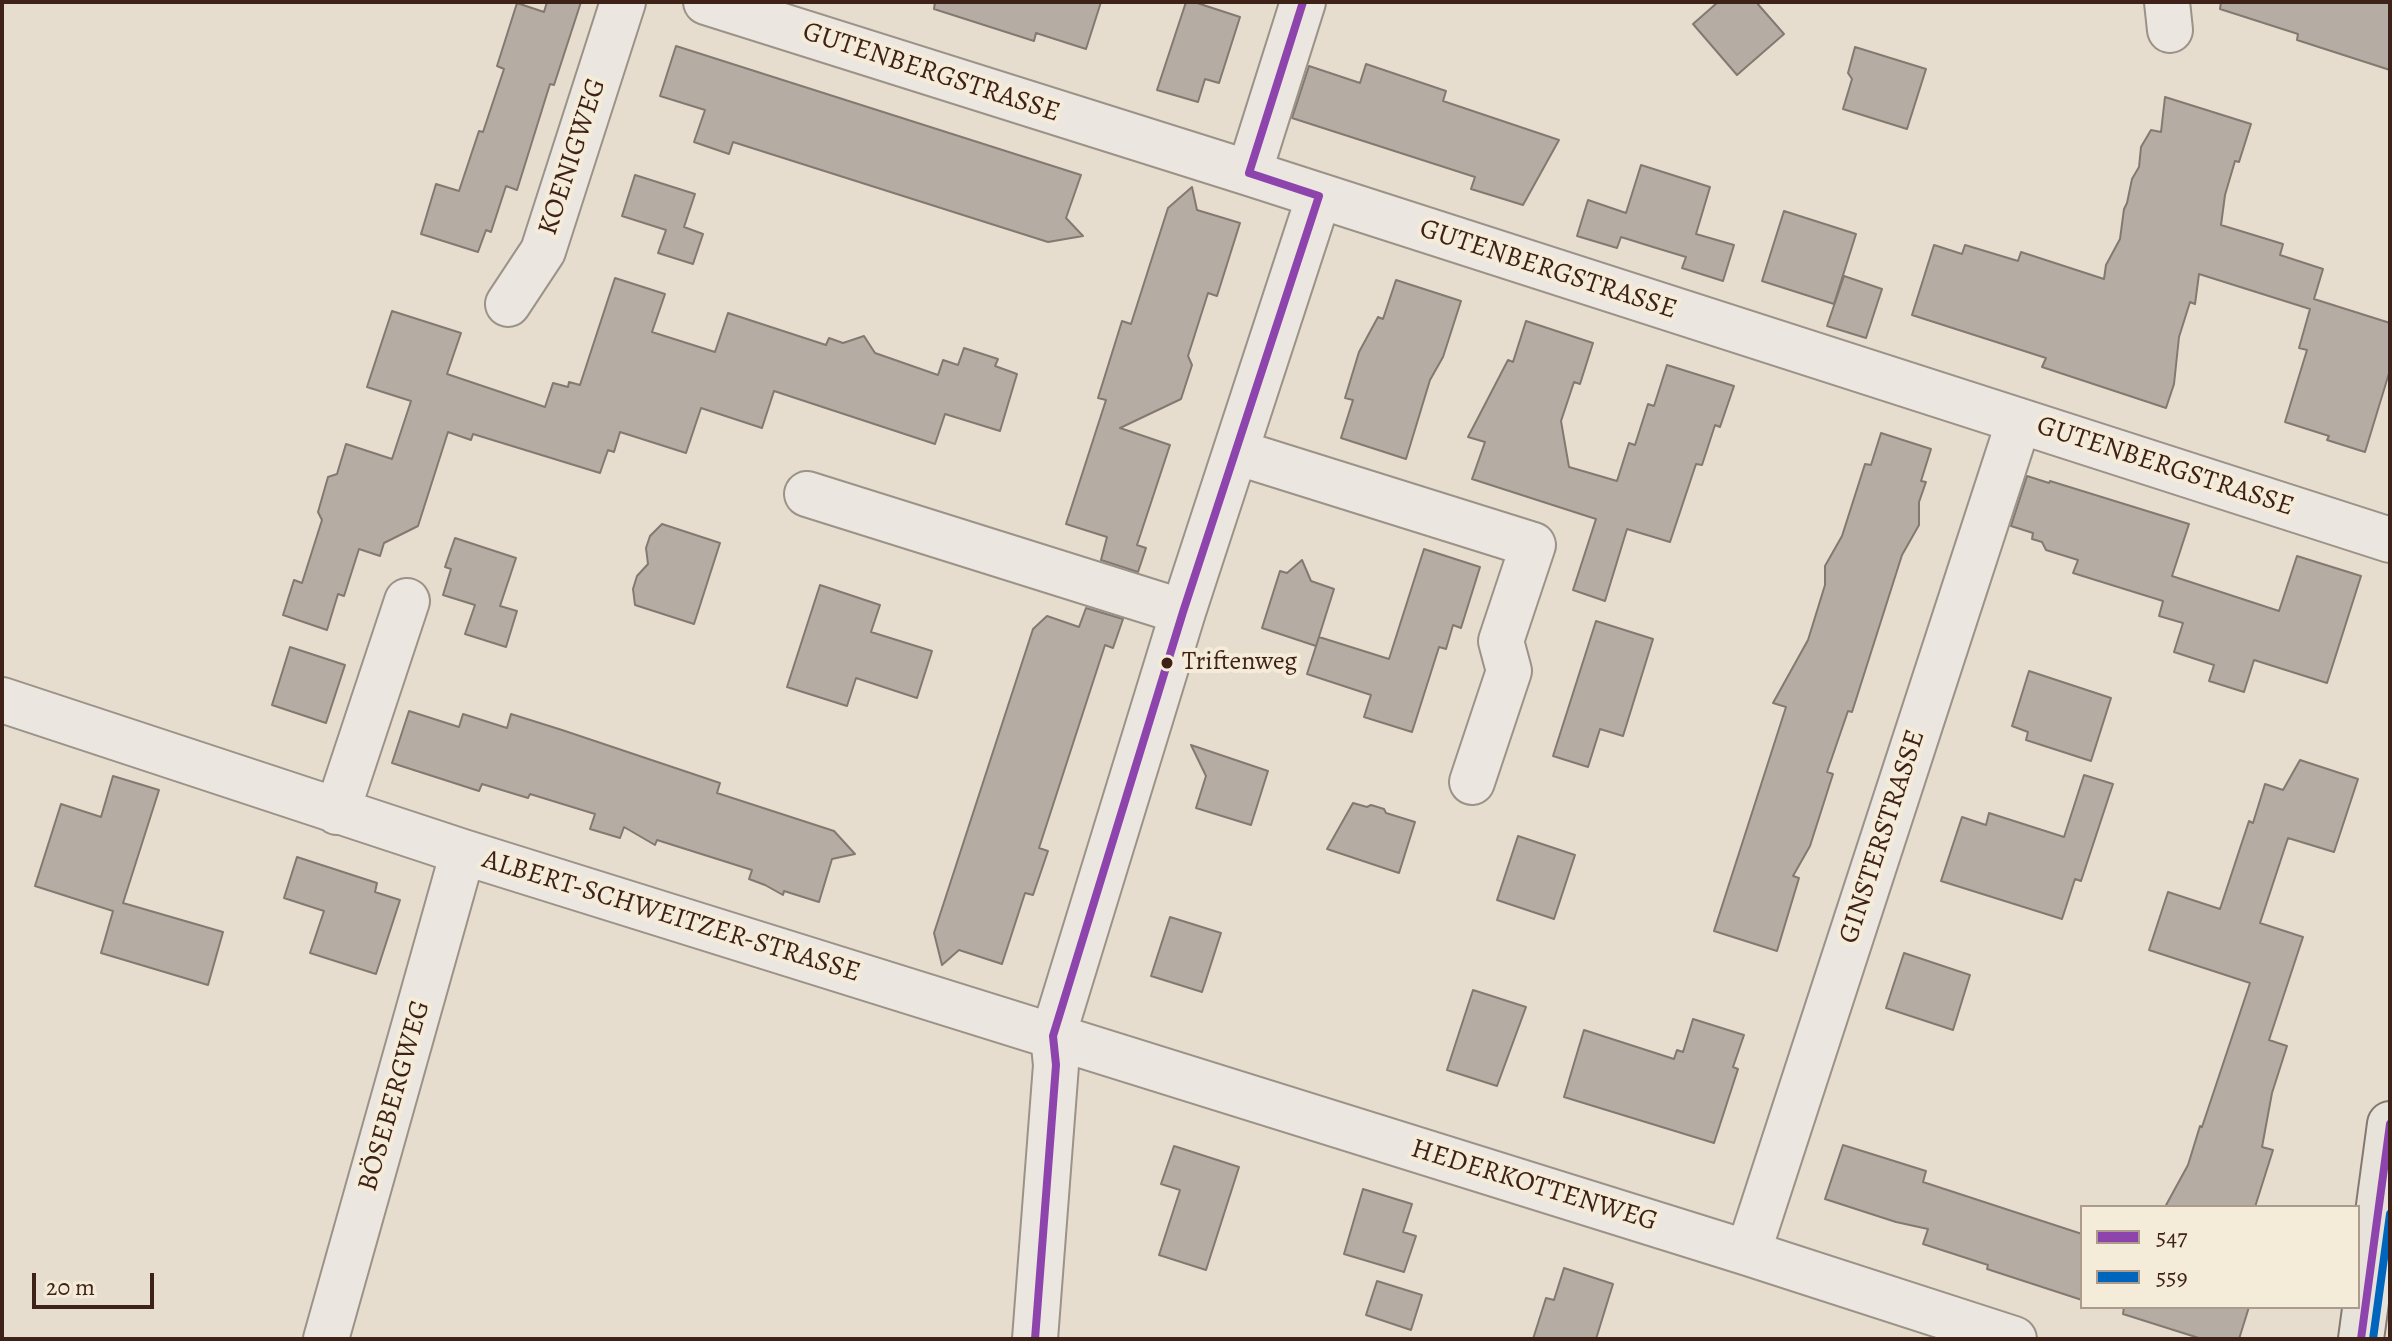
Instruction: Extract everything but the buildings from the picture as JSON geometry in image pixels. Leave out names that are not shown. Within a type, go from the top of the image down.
[{"type":"main road","points":[[2361,1339],[2390,1124]]},
{"type":"street","name":"KOENIGWEG","points":[[508,304],[543,251],[623,2]]},
{"type":"street","name":"GUTENBERGSTRASSE","points":[[706,2],[2390,540]]},
{"type":"street","points":[[1249,173],[1303,2]]},
{"type":"street","points":[[1035,1339],[1056,1065],[1053,1036],[1183,612],[1319,196]]},
{"type":"street","name":"GINSTERSTRASSE","points":[[1748,1253],[2019,421]]},
{"type":"street","points":[[1236,452],[1533,545],[1501,641],[1509,671],[1472,782]]},
{"type":"street","points":[[807,494],[1183,612]]},
{"type":"street","points":[[337,812],[407,601]]},
{"type":"street","name":"ALBERT-SCHWEITZER-STRASSE","points":[[2,700],[337,812],[1053,1036]]},
{"type":"street","name":"BÖSEBERGWEG","points":[[326,1339],[463,852]]},
{"type":"street","name":"HEDERKOTTENWEG","points":[[1053,1036],[2014,1339]]},
{"type":"transit line","name":"547","points":[[1035,1339],[1056,1065],[1053,1036],[1183,612],[1319,196],[1249,173],[1303,2]]},
{"type":"transit line","name":"547","points":[[2361,1339],[2390,1124]]},
{"type":"transit line","name":"559","points":[[2373,1339],[2390,1214]]},
{"type":"place","name":"Triftenweg","points":[[1167,663]]}]
